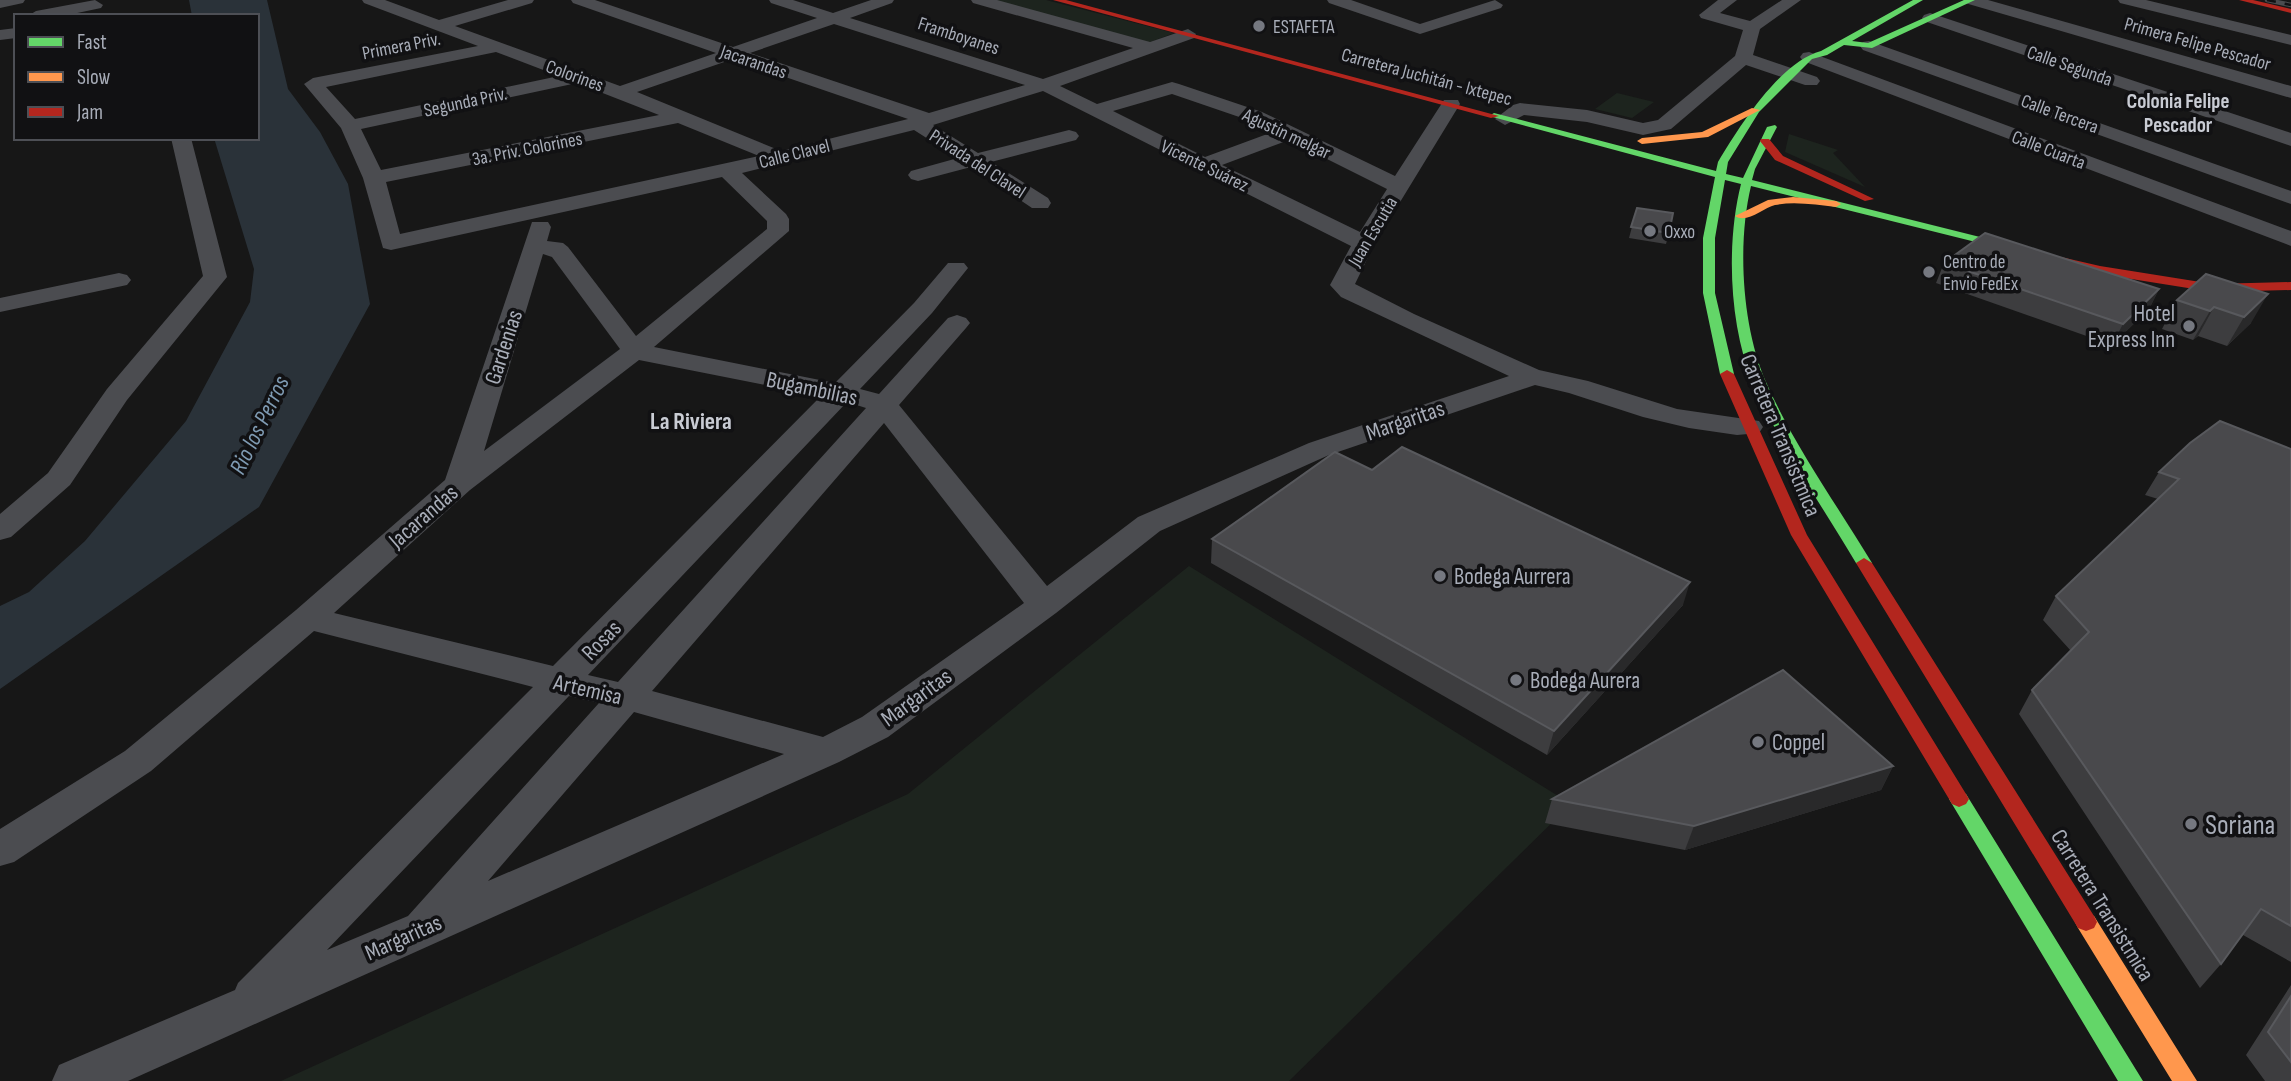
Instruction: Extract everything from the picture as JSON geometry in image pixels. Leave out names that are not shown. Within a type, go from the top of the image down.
[{"type":"main road","name":"Carretera Juchitán - Ixtepec","points":[[1057,0],[1451,104],[1513,114]]},
{"type":"main road","name":"Carretera Juchitán - Ixtepec","points":[[1100,0],[1513,114],[1748,175]]},
{"type":"main road","points":[[1866,37],[1919,0]]},
{"type":"main road","points":[[1796,97],[1811,81],[1819,57],[1840,42],[1930,18],[1971,0]]},
{"type":"main road","points":[[2243,0],[2291,10]]},
{"type":"main road","name":"Carretera Transistmica","points":[[1819,57],[1788,75],[1755,110],[1721,169],[1709,238],[1709,293],[1727,374],[1799,535],[2132,1081]]},
{"type":"main road","points":[[1637,147],[1704,135],[1755,110]]},
{"type":"main road","name":"Carretera Transistmica","points":[[1783,113],[1767,137],[1748,175],[1736,246],[1746,340],[1755,370],[1807,471],[2185,1081]]},
{"type":"main road","points":[[1637,147],[1695,177],[1715,204]]},
{"type":"main road","points":[[1748,175],[1877,197],[2128,263],[2263,277]]},
{"type":"main road","points":[[1748,175],[1836,204],[2100,270],[2213,288],[2290,285]]},
{"type":"main road","points":[[1741,216],[1772,202],[1793,200],[1836,204]]},
{"type":"street","points":[[0,3],[17,0]]},
{"type":"street","name":"Colorines","points":[[370,0],[580,76],[778,157]]},
{"type":"street","points":[[429,23],[497,0]]},
{"type":"street","points":[[429,23],[526,0]]},
{"type":"street","name":"Jacarandas","points":[[579,0],[923,122]]},
{"type":"street","name":"Framboyanes","points":[[777,0],[1046,86]]},
{"type":"street","points":[[620,92],[886,0]]},
{"type":"street","points":[[979,0],[1152,48]]},
{"type":"street","points":[[1335,0],[1420,29],[1495,5],[1478,0]]},
{"type":"street","points":[[1729,0],[1707,15],[1752,27]]},
{"type":"street","points":[[1513,114],[1587,116],[1643,129],[1664,125],[1743,58],[1752,27],[1793,0]]},
{"type":"street","name":"Primera Felipe Pescador","points":[[1971,0],[2291,92]]},
{"type":"street","points":[[2126,0],[2291,40]]},
{"type":"street","points":[[49,14],[101,6]]},
{"type":"street","name":"Calle Segunda","points":[[1930,18],[2291,139]]},
{"type":"street","name":"Calle Clavel","points":[[374,178],[391,243],[726,169],[923,122],[1046,86],[1188,34]]},
{"type":"street","name":"Calle Tercera","points":[[1866,37],[2291,198]]},
{"type":"street","name":"Primera Priv.","points":[[350,126],[313,84],[497,47]]},
{"type":"street","name":"Calle Cuarta","points":[[1819,57],[2064,155],[2291,239]]},
{"type":"street","points":[[1743,58],[1811,81]]},
{"type":"street","name":"Segunda Priv.","points":[[350,126],[580,76]]},
{"type":"street","name":"Vicente Suárez","points":[[1046,86],[1364,243]]},
{"type":"street","name":"Agustín melgar","points":[[1094,111],[1172,88],[1255,116],[1399,186]]},
{"type":"street","name":"Juan Escutia","points":[[1451,104],[1342,282],[1346,289],[1522,381]]},
{"type":"street","name":"3a. Priv. Colorines","points":[[374,178],[679,117]]},
{"type":"street","name":"Privada del Clavel","points":[[923,122],[974,161],[1040,203]]},
{"type":"street","points":[[350,126],[374,178]]},
{"type":"street","points":[[1204,164],[1289,133]]},
{"type":"street","points":[[918,175],[1069,136]]},
{"type":"street","points":[[1767,137],[1782,152],[1877,197]]},
{"type":"street","points":[[0,530],[60,479],[117,395],[215,277],[181,140]]},
{"type":"street","name":"Jacarandas","points":[[0,850],[138,761],[308,618],[459,484],[634,351],[778,231],[778,219],[726,169]]},
{"type":"street","name":"Gardenias","points":[[459,484],[545,209]]},
{"type":"street","points":[[535,247],[555,248],[560,252],[634,351]]},
{"type":"street","name":"Rosas","points":[[243,1008],[915,316],[956,268]]},
{"type":"street","points":[[2263,277],[2290,285]]},
{"type":"street","points":[[0,305],[119,280]]},
{"type":"street","points":[[421,929],[957,323],[915,316]]},
{"type":"street","name":"Bugambilias","points":[[634,351],[841,392],[884,404],[1044,605]]},
{"type":"street","name":"Margaritas","points":[[76,1081],[826,752],[875,727],[1044,605],[1149,524],[1319,449],[1522,381],[1562,381],[1651,410],[1714,426],[1749,428]]},
{"type":"street","name":"Artemisa","points":[[308,618],[625,697],[826,752]]},
{"type":"shaded area","points":[[985,0],[1046,0],[1174,33],[1145,44]]},
{"type":"shaded area","points":[[1617,93],[1654,102],[1632,118],[1595,109]]},
{"type":"shaded area","points":[[1789,134],[1838,150],[1833,153],[1865,187],[1785,152]]},
{"type":"shaded area","points":[[1189,566],[1571,804],[1289,1081],[281,1081],[908,794]]},
{"type":"water","name":"Rio los Perros","points":[[189,0],[267,0],[288,89],[320,132],[348,184],[370,304],[259,507],[0,689],[0,606],[29,592],[85,541],[186,421],[250,302],[254,269],[215,140],[259,140],[259,14],[192,14]]},
{"type":"building","points":[[1637,208],[1673,213],[1669,233],[1631,227]]},
{"type":"building","points":[[1985,233],[2159,289],[2123,324],[1944,263]]},
{"type":"building","points":[[2206,274],[2268,294],[2244,317],[2214,307],[2210,311],[2177,300]]},
{"type":"building","name":"Soriana","points":[[2220,421],[2291,449],[2291,926],[2261,909],[2221,964],[2032,690],[2089,632],[2056,596],[2179,479],[2159,472],[2190,443]]},
{"type":"building","name":"Bodega Aurera","points":[[1402,447],[1690,582],[1554,731],[1212,539],[1335,452],[1372,470]]},
{"type":"building","name":"Coppel","points":[[1783,670],[1893,766],[1694,826],[1552,799]]},
{"type":"building","points":[[2291,996],[2291,1062],[2268,1032]]},
{"type":"railway","points":[[2267,0],[2291,5]]},
{"type":"traffic: fast","points":[[1727,374],[1709,293],[1709,238],[1723,162],[1755,110],[1809,57],[1824,53],[1919,0]]},
{"type":"traffic: fast","points":[[1840,42],[1869,46],[1971,0]]},
{"type":"traffic: fast","points":[[1494,116],[1745,182]]},
{"type":"traffic: fast","points":[[1772,127],[1750,169],[1739,214],[1737,269],[1748,348],[1759,381],[1776,416],[1864,563]]},
{"type":"traffic: fast","points":[[1746,182],[2048,257]]},
{"type":"traffic: fast","points":[[1959,799],[2131,1081]]},
{"type":"traffic: slow","points":[[1642,141],[1704,135],[1755,110]]},
{"type":"traffic: slow","points":[[1741,216],[1772,202],[1793,200],[1836,204]]},
{"type":"traffic: slow","points":[[2086,922],[2185,1081]]},
{"type":"traffic: jam","points":[[1057,0],[1494,116]]},
{"type":"traffic: jam","points":[[2243,0],[2291,11]]},
{"type":"traffic: jam","points":[[1765,141],[1779,158],[1869,199]]},
{"type":"traffic: jam","points":[[2048,257],[2100,270],[2213,288],[2291,286]]},
{"type":"traffic: jam","points":[[1727,374],[1799,535],[1959,799]]},
{"type":"traffic: jam","points":[[1864,563],[2086,922]]},
{"type":"place","name":"ESTAFETA","points":[[1259,26]]},
{"type":"place","name":"Oxxo","points":[[1650,231]]},
{"type":"place","name":"Centro de Envio FedEx","points":[[1929,272]]},
{"type":"place","name":"Hotel Express Inn","points":[[2189,326]]},
{"type":"place","name":"Bodega Aurrera","points":[[1440,576]]},
{"type":"place","name":"Bodega Aurera","points":[[1516,680]]},
{"type":"place","name":"Coppel","points":[[1758,742]]},
{"type":"place","name":"Soriana","points":[[2191,824]]},
{"type":"district","name":"Colonia Felipe Pescador","points":[[2178,113]]},
{"type":"district","name":"La Riviera","points":[[691,421]]}]
